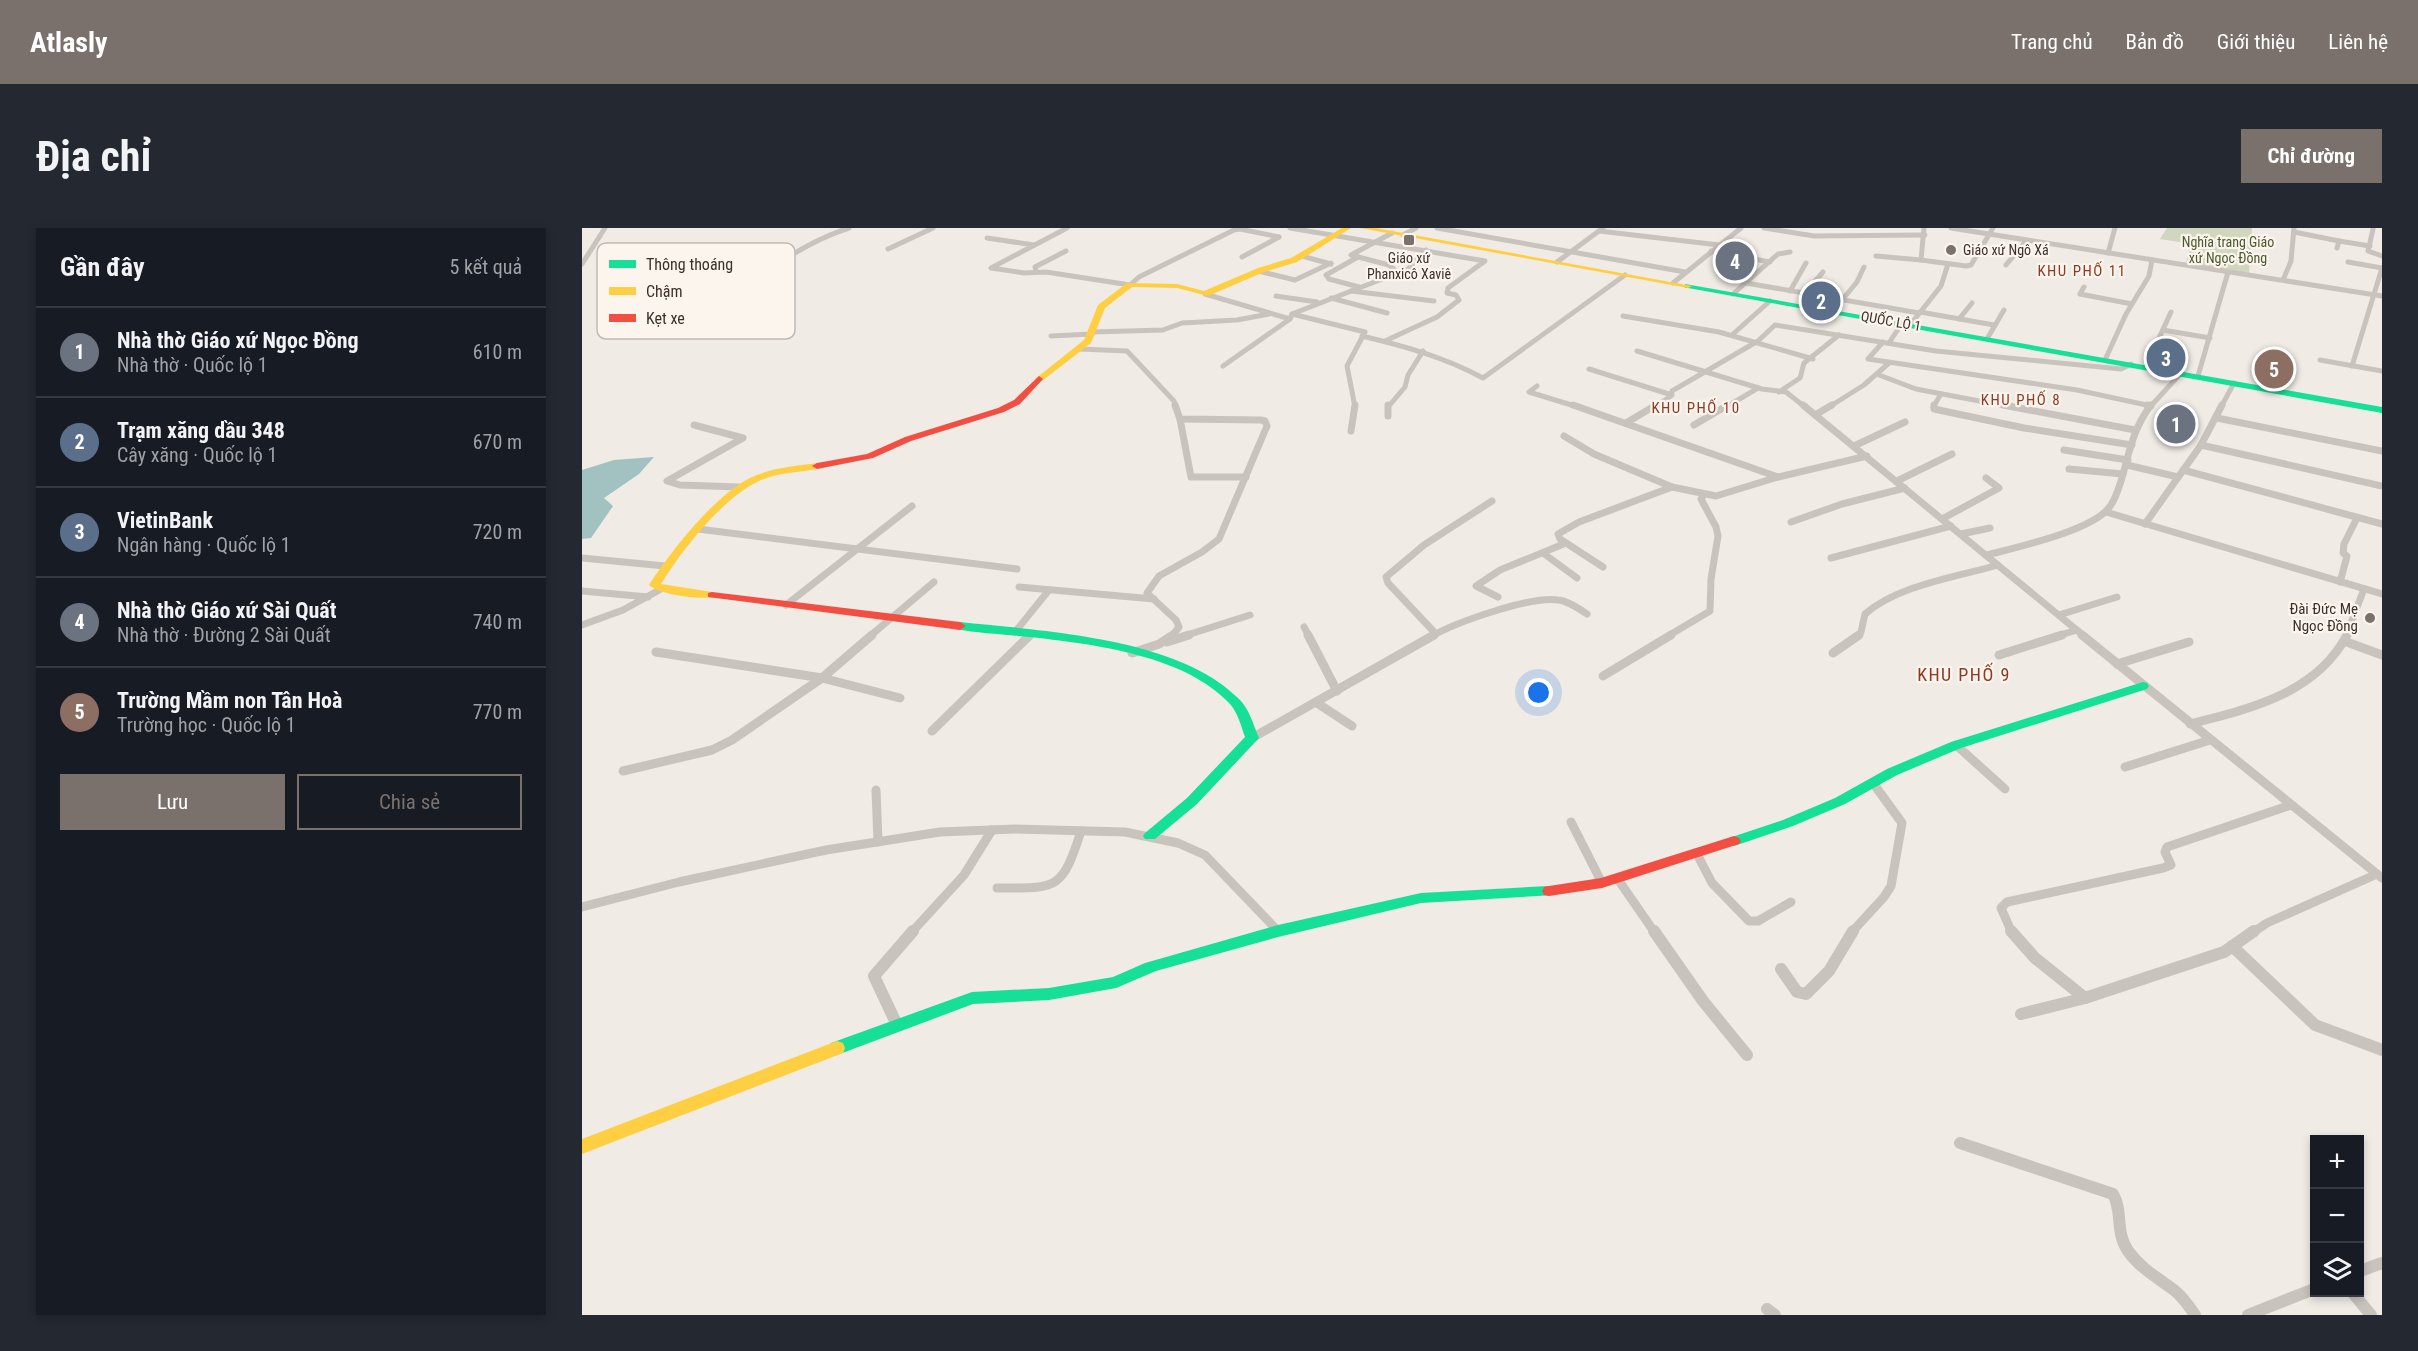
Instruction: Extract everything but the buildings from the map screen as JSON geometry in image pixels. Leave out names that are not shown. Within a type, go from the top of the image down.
[{"type":"main road","points":[[1150,836],[1192,801],[1252,738],[1233,698],[1199,675],[1108,644],[661,589],[655,585],[655,581],[665,566],[698,529],[740,487],[756,478],[857,460],[908,439],[1001,410],[1017,402],[1041,377],[1080,350],[1092,333],[1101,307],[1130,285],[1177,286],[1205,294],[1258,271],[1302,256],[1347,228]]},
{"type":"main road","name":"QUỐC LỘ 1","points":[[1373,232],[1397,234],[1557,262],[2382,410]]},
{"type":"main road","points":[[582,1147],[972,998],[1049,994],[1116,982],[1151,967],[1278,931],[1421,898],[1544,892],[1602,883],[1788,823],[1840,801],[1873,783],[1956,745],[2143,686]]},
{"type":"street","points":[[582,264],[605,228]]},
{"type":"street","points":[[795,253],[824,236],[849,228]]},
{"type":"street","points":[[888,249],[933,228]]},
{"type":"street","points":[[1067,228],[991,268],[1024,273],[1036,271],[1130,285],[1139,277],[1234,230],[1240,229],[1279,237]]},
{"type":"street","points":[[1242,257],[1292,228],[1334,236],[1373,232],[1422,239],[1463,257],[1485,261],[1448,288],[1447,293],[1458,296],[1458,302],[1437,317],[1385,341]]},
{"type":"street","points":[[1223,366],[1291,316],[1408,269],[1422,239],[1439,228],[1685,272]]},
{"type":"street","points":[[1673,283],[1741,228]]},
{"type":"street","points":[[1764,228],[1813,236],[1925,235]]},
{"type":"street","points":[[1813,236],[1820,228]]},
{"type":"street","points":[[1921,260],[1924,228]]},
{"type":"street","points":[[1951,228],[2382,296]]},
{"type":"street","points":[[1876,256],[1971,265],[1993,228]]},
{"type":"street","points":[[2108,253],[2115,228]]},
{"type":"street","points":[[2368,228],[2382,230]]},
{"type":"street","points":[[2373,228],[2368,252],[2382,256]]},
{"type":"street","points":[[1557,262],[1601,229],[1719,245]]},
{"type":"street","points":[[2283,280],[2291,261],[2294,230],[2370,246]]},
{"type":"street","points":[[1373,232],[1351,255],[1389,264],[1397,272]]},
{"type":"street","points":[[987,238],[1035,245]]},
{"type":"street","points":[[2006,265],[2026,241]]},
{"type":"street","points":[[2337,248],[2338,241]]},
{"type":"street","points":[[1463,257],[1477,248]]},
{"type":"street","points":[[1036,271],[1035,267],[1066,251]]},
{"type":"street","points":[[1711,251],[1770,262]]},
{"type":"street","points":[[1733,294],[1780,253],[1791,252]]},
{"type":"street","points":[[1302,256],[1340,266]]},
{"type":"street","points":[[1358,257],[1331,270],[1326,275],[1329,279],[1359,287]]},
{"type":"street","points":[[2105,360],[2132,304],[2149,276],[2152,260]]},
{"type":"street","points":[[2348,262],[2382,270],[2369,316],[2356,346],[2352,366]]},
{"type":"street","points":[[1790,291],[1806,263]]},
{"type":"street","points":[[1258,271],[1295,280],[1331,264]]},
{"type":"street","points":[[1948,264],[1941,286],[1920,313],[1868,359],[2078,390],[2151,405]]},
{"type":"street","points":[[1842,300],[1857,282],[1864,267]]},
{"type":"street","points":[[1322,268],[1331,270]]},
{"type":"street","points":[[1805,293],[1822,272]]},
{"type":"street","points":[[2198,376],[2228,272]]},
{"type":"street","points":[[1362,336],[1423,351],[1459,365],[1483,378],[1625,275]]},
{"type":"street","points":[[1746,283],[1994,326]]},
{"type":"street","points":[[2084,287],[2080,294],[2132,304]]},
{"type":"street","points":[[1350,291],[1434,301]]},
{"type":"street","points":[[1205,294],[1269,314],[1291,316],[1365,332],[1347,366],[1355,393],[1356,409],[1351,431]]},
{"type":"street","points":[[1276,296],[1320,303]]},
{"type":"street","points":[[1331,298],[1387,313]]},
{"type":"street","points":[[1733,334],[1770,301]]},
{"type":"street","points":[[1959,319],[1972,303]]},
{"type":"street","points":[[1987,339],[2004,309]]},
{"type":"street","points":[[2153,351],[2171,312]]},
{"type":"street","points":[[1051,336],[1116,330],[1165,330],[1182,323],[1213,323],[1251,319],[1269,314]]},
{"type":"street","points":[[1623,315],[1673,321],[1733,334],[1813,359]]},
{"type":"street","points":[[1626,423],[1646,413],[1651,407],[1672,395],[1672,391],[1758,341],[1775,325],[1900,345],[2046,363],[2121,369],[2131,364]]},
{"type":"street","points":[[2163,330],[2210,338]]},
{"type":"street","points":[[1779,392],[1800,378],[1804,363],[1813,359],[1839,335]]},
{"type":"street","points":[[1815,415],[1848,397],[1879,375],[1900,345]]},
{"type":"street","points":[[1080,350],[1128,352],[1174,401],[1180,419],[1191,477],[1246,477]]},
{"type":"street","points":[[1388,416],[1388,405],[1405,387],[1408,375],[1423,351]]},
{"type":"street","points":[[1637,351],[1758,388],[1786,392],[1867,456],[2143,686],[2380,876]]},
{"type":"street","points":[[2320,360],[2382,371]]},
{"type":"street","points":[[1589,369],[1672,395]]},
{"type":"street","points":[[1987,555],[2075,527],[2106,512],[2128,463],[2135,430],[2151,405],[2181,373]]},
{"type":"street","points":[[1879,375],[1900,384],[1941,394],[2135,430]]},
{"type":"street","points":[[2145,524],[2201,445],[2234,382]]},
{"type":"street","points":[[1537,386],[1529,392],[1626,423],[1778,477]]},
{"type":"street","points":[[1694,425],[1758,388]]},
{"type":"street","points":[[1941,394],[1934,409],[2024,428],[2132,445]]},
{"type":"street","points":[[2217,417],[2382,451]]},
{"type":"street","points":[[1167,642],[1179,627],[1176,620],[1147,593],[1156,579],[1186,560],[1210,549],[1219,539],[1267,426],[1265,421],[1180,419]]},
{"type":"street","points":[[1854,446],[1905,422]]},
{"type":"street","points":[[694,425],[743,438],[667,481],[680,485],[740,487]]},
{"type":"street","points":[[1564,436],[1594,454],[1672,487],[1716,496],[1778,477],[1867,456]]},
{"type":"street","points":[[2201,445],[2382,486]]},
{"type":"street","points":[[2064,450],[2128,463],[2178,477]]},
{"type":"street","points":[[1897,481],[1952,454]]},
{"type":"street","points":[[2069,469],[2123,474]]},
{"type":"street","points":[[2183,470],[2382,524]]},
{"type":"street","points":[[1942,519],[1999,488],[1986,478]]},
{"type":"street","points":[[1603,567],[1560,539],[1558,534],[1565,528],[1672,487]]},
{"type":"street","points":[[1791,522],[1842,504],[1905,488]]},
{"type":"street","points":[[1603,676],[1710,611],[1711,579],[1718,536],[1716,526],[1701,499],[1704,495]]},
{"type":"street","points":[[1436,634],[1388,583],[1386,577],[1424,545],[1492,501]]},
{"type":"street","points":[[786,605],[912,506]]},
{"type":"street","points":[[2106,512],[2382,594]]},
{"type":"street","points":[[2340,582],[2348,556],[2342,552],[2344,544],[2357,518]]},
{"type":"street","points":[[1831,558],[1951,526]]},
{"type":"street","points":[[1961,534],[1990,528]]},
{"type":"street","points":[[698,529],[766,535],[857,550],[1017,569]]},
{"type":"street","points":[[1498,597],[1476,586],[1500,570],[1566,543]]},
{"type":"street","points":[[1543,553],[1576,578]]},
{"type":"street","points":[[582,558],[665,566]]},
{"type":"street","points":[[1833,653],[1859,635],[1862,629],[1861,619],[1866,612],[1885,601],[1998,565]]},
{"type":"street","points":[[623,771],[711,750],[732,740],[822,678],[934,582]]},
{"type":"street","points":[[1019,586],[1154,599]]},
{"type":"street","points":[[582,625],[623,610],[661,589]]},
{"type":"street","points":[[2190,724],[2254,707],[2283,696],[2312,679],[2344,641],[2364,589]]},
{"type":"street","points":[[1015,632],[1049,590]]},
{"type":"street","points":[[582,591],[648,597]]},
{"type":"street","points":[[2059,615],[2117,597]]},
{"type":"street","points":[[1252,738],[1436,634],[1510,606],[1554,598],[1565,601],[1587,614]]},
{"type":"street","points":[[1131,652],[1250,615]]},
{"type":"street","points":[[1304,627],[1337,691]]},
{"type":"street","points":[[1999,655],[2077,630]]},
{"type":"street","points":[[932,731],[1031,634]]},
{"type":"street","points":[[2344,641],[2382,655]]},
{"type":"street","points":[[2117,664],[2189,642]]},
{"type":"street","points":[[656,652],[822,678],[900,698]]},
{"type":"street","points":[[1317,703],[1352,726]]},
{"type":"street","points":[[2125,767],[2210,740]]},
{"type":"street","points":[[1956,745],[2005,789]]},
{"type":"street","points":[[1782,969],[1797,992],[1806,994],[1811,991],[1827,973],[1856,927],[1882,901],[1890,889],[1894,878],[1902,823],[1873,783]]},
{"type":"street","points":[[876,790],[878,842]]},
{"type":"street","points":[[2085,998],[2052,973],[2009,931],[2001,908],[2007,902],[2163,868],[2171,865],[2165,852],[2167,848],[2291,805]]},
{"type":"street","points":[[1571,822],[1602,883]]},
{"type":"street","points":[[582,907],[815,853],[940,832],[992,830],[1125,832],[1178,843],[1205,855],[1278,931]]},
{"type":"street","points":[[897,1025],[874,976],[963,875],[992,830]]},
{"type":"street","points":[[998,888],[1043,887],[1058,884],[1065,878],[1071,865],[1080,831]]},
{"type":"street","points":[[1696,854],[1712,883],[1749,921],[1758,921],[1791,902]]},
{"type":"street","points":[[2021,1014],[2085,998],[2224,952],[2267,923],[2333,892],[2380,876]]},
{"type":"street","points":[[1617,878],[1703,1001],[1747,1055]]},
{"type":"street","points":[[2232,946],[2315,1025],[2382,1050]]},
{"type":"street","points":[[1960,1143],[2113,1194],[2116,1199],[2120,1233],[2134,1260],[2153,1277],[2171,1287],[2187,1302],[2195,1315]]},
{"type":"street","points":[[2364,1270],[2382,1263]]},
{"type":"street","points":[[2248,1315],[2310,1291]]},
{"type":"street","points":[[2355,1297],[2371,1315]]},
{"type":"green space","name":"Nghĩa trang Giáo xứ Ngọc Đồng","points":[[2167,228],[2252,228],[2249,274],[2186,264],[2191,244],[2160,239]]},
{"type":"water","points":[[654,457],[639,474],[604,498],[613,506],[591,538],[582,539],[582,470],[614,460]]},
{"type":"traffic: fast","points":[[1688,286],[2382,410]]},
{"type":"traffic: fast","points":[[960,626],[1066,638],[1145,654],[1181,666],[1212,682],[1234,701],[1252,738],[1192,801],[1150,836]]},
{"type":"traffic: fast","points":[[1734,841],[1788,823],[1840,801],[1892,772],[1956,745],[2143,686]]},
{"type":"traffic: fast","points":[[837,1048],[972,998],[1049,994],[1116,982],[1151,967],[1278,931],[1421,898],[1549,891]]},
{"type":"traffic: slow","points":[[1039,379],[1088,341],[1101,307],[1130,285],[1177,286],[1205,294],[1261,270],[1294,260],[1347,228]]},
{"type":"traffic: slow","points":[[1364,228],[1688,286]]},
{"type":"traffic: slow","points":[[712,595],[661,589],[655,585],[700,527],[742,487],[768,474],[817,466]]},
{"type":"traffic: slow","points":[[582,1147],[837,1048]]},
{"type":"traffic: jam","points":[[817,466],[870,456],[908,439],[1001,410],[1017,402],[1039,379]]},
{"type":"traffic: jam","points":[[712,595],[960,626]]},
{"type":"traffic: jam","points":[[1549,891],[1602,883],[1734,841]]},
{"type":"place","name":"Giáo xứ Phanxicô Xaviê","points":[[1409,240]]},
{"type":"place","name":"Giáo xứ Ngô Xá","points":[[1951,250]]},
{"type":"place","name":"Nhà thờ Giáo xứ Sài Quất","points":[[1735,261]]},
{"type":"place","name":"Trạm xăng dầu 348","points":[[1821,301]]},
{"type":"place","name":"VietinBank","points":[[2166,358]]},
{"type":"place","name":"Trường Mầm non Tân Hoà","points":[[2274,369]]},
{"type":"place","name":"Nhà thờ Giáo xứ Ngọc Đồng","points":[[2176,424]]},
{"type":"place","name":"Đài Đức Mẹ Ngọc Đồng","points":[[2370,618]]},
{"type":"district","name":"KHU PHỐ 11","points":[[2082,271]]},
{"type":"district","name":"KHU PHỐ 8","points":[[2021,400]]},
{"type":"district","name":"KHU PHỐ 10","points":[[1696,408]]},
{"type":"district","name":"KHU PHỐ 9","points":[[1964,675]]}]
